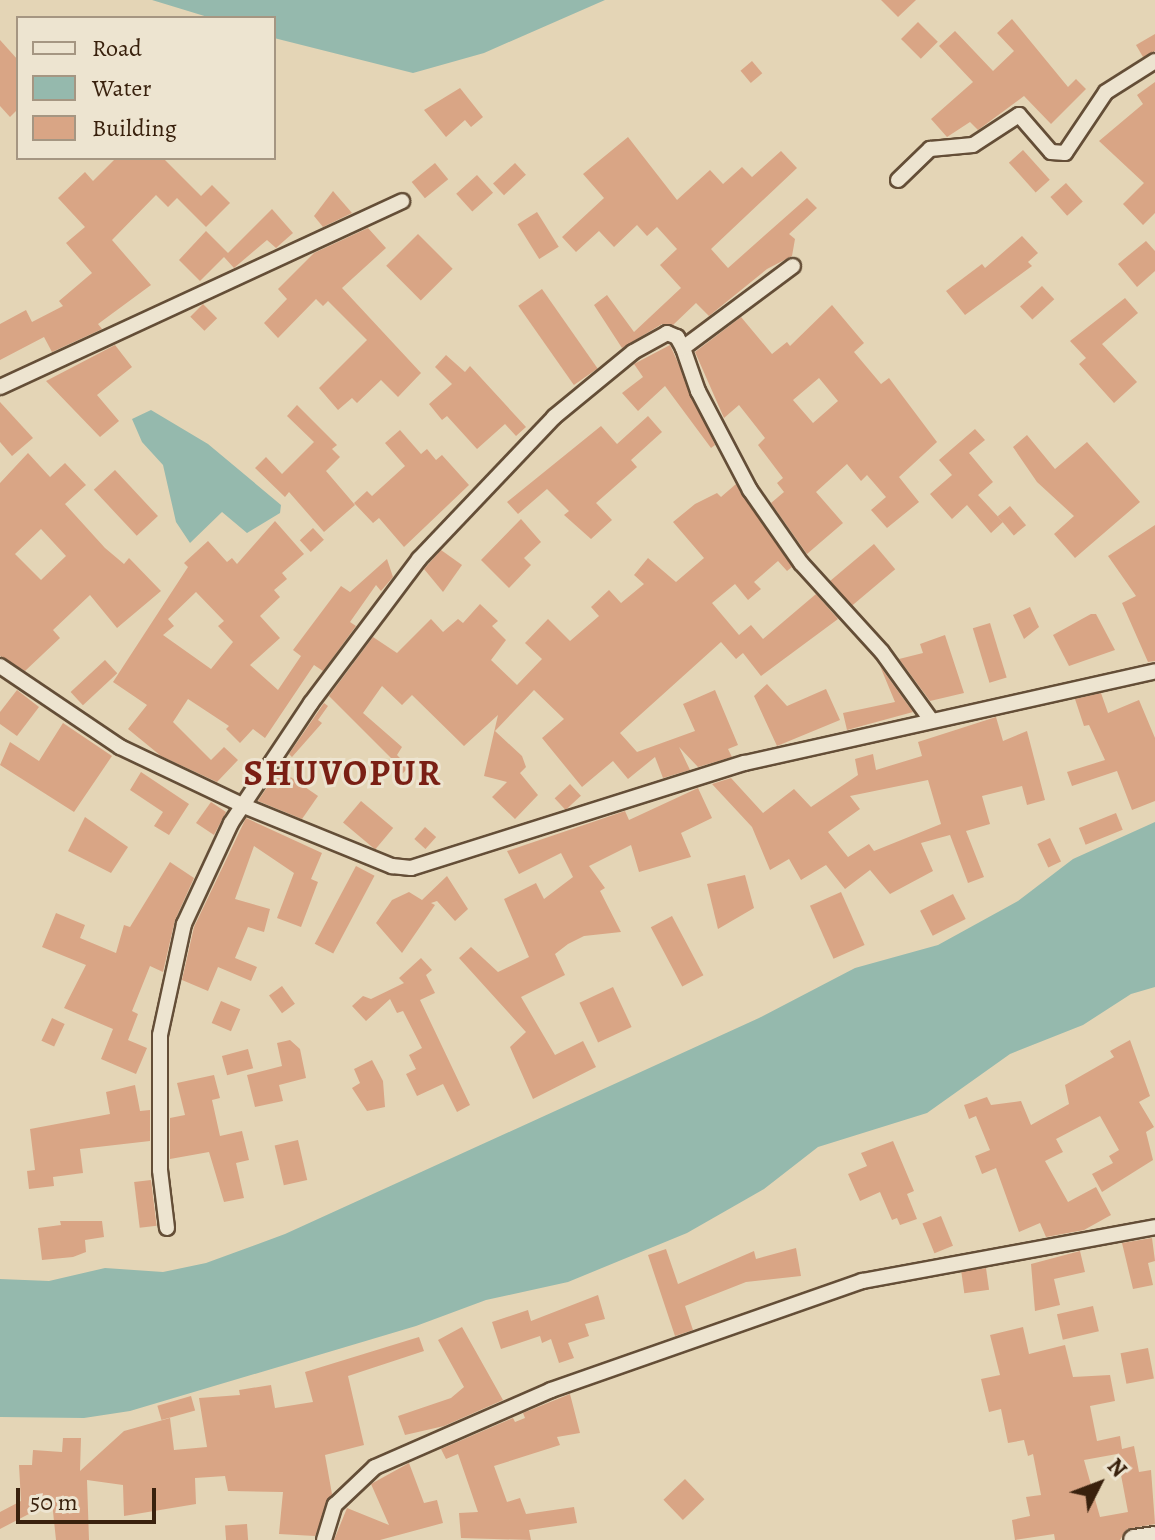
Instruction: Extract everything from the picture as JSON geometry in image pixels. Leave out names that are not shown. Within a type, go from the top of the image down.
[{"type":"street","points":[[898,180],[930,149],[973,145],[1019,115],[1051,152],[1065,153],[1106,92],[1155,61]]},
{"type":"street","points":[[0,387],[402,201]]},
{"type":"street","points":[[683,348],[793,266]]},
{"type":"street","points":[[167,1228],[160,1170],[160,1035],[166,996],[194,900],[244,806],[311,703],[419,559],[554,417],[613,366],[667,333],[677,337],[698,391],[750,490],[801,563],[882,652],[931,720]]},
{"type":"street","points":[[0,666],[6,683],[120,747],[244,806],[392,866],[411,868],[745,763],[1155,671]]},
{"type":"street","points":[[324,1540],[335,1505],[375,1467],[551,1390],[862,1281],[1155,1227]]},
{"type":"street","points":[[1134,1540],[1155,1537]]},
{"type":"water","points":[[152,0],[605,0],[484,53],[413,73],[276,39],[276,16],[204,16]]},
{"type":"water","points":[[151,410],[208,444],[281,505],[280,513],[247,533],[222,512],[190,543],[176,522],[163,465],[142,442],[132,419]]},
{"type":"water","points":[[1155,822],[1155,987],[1131,994],[1083,1025],[1010,1054],[927,1113],[818,1147],[764,1189],[687,1233],[568,1282],[486,1300],[416,1326],[130,1411],[84,1418],[0,1417],[0,1279],[49,1281],[105,1268],[163,1272],[206,1263],[285,1234],[759,1018],[855,968],[938,945],[1018,901],[1073,859]]},
{"type":"building","points":[[881,0],[916,0],[898,17]]},
{"type":"building","points":[[1012,19],[1068,87],[1076,79],[1086,89],[1051,124],[1024,96],[978,130],[970,122],[947,137],[931,119],[973,82],[939,46],[955,31],[993,71],[1014,51],[997,33]]},
{"type":"building","points":[[918,22],[938,42],[921,59],[901,39]]},
{"type":"building","points":[[1155,34],[1155,51],[1143,57],[1136,45]]},
{"type":"building","points":[[0,40],[16,58],[16,111],[10,117],[0,106]]},
{"type":"building","points":[[752,61],[762,73],[751,83],[741,71]]},
{"type":"building","points":[[1155,82],[1155,213],[1143,225],[1123,204],[1144,183],[1099,141],[1143,104],[1137,95]]},
{"type":"building","points":[[460,88],[483,117],[471,127],[465,120],[446,137],[424,110]]},
{"type":"building","points":[[628,137],[677,200],[710,170],[723,184],[742,167],[752,177],[781,151],[797,168],[711,249],[728,268],[807,198],[817,208],[789,234],[795,239],[792,256],[767,269],[709,316],[696,303],[673,325],[662,324],[622,348],[594,305],[607,295],[634,332],[681,288],[660,265],[677,249],[657,227],[647,236],[637,225],[614,247],[599,231],[576,252],[562,237],[604,198],[583,174]]},
{"type":"building","points":[[1023,150],[1050,180],[1036,192],[1009,163]]},
{"type":"building","points":[[114,160],[165,160],[201,196],[212,185],[230,203],[206,227],[177,198],[168,207],[156,195],[112,240],[151,285],[98,324],[102,329],[52,352],[44,337],[0,360],[0,324],[26,310],[32,322],[63,306],[59,301],[92,273],[66,243],[85,227],[58,198],[85,172],[93,181]]},
{"type":"building","points":[[435,163],[448,179],[425,198],[412,182]]},
{"type":"building","points":[[515,163],[526,175],[504,195],[493,183]]},
{"type":"building","points":[[477,175],[493,193],[472,212],[456,194]]},
{"type":"building","points":[[1066,183],[1083,202],[1067,216],[1050,197]]},
{"type":"building","points":[[333,191],[352,213],[323,227],[314,216]]},
{"type":"building","points":[[272,209],[293,233],[276,248],[267,240],[234,268],[224,257],[200,281],[179,260],[206,231],[228,253]]},
{"type":"building","points":[[537,212],[559,247],[539,259],[517,224]]},
{"type":"building","points":[[368,228],[386,248],[342,288],[421,373],[398,397],[381,380],[357,403],[352,398],[338,410],[319,388],[367,340],[328,301],[323,306],[316,299],[278,338],[264,323],[287,299],[278,289],[314,253]]},
{"type":"building","points":[[418,234],[453,269],[421,300],[386,266]]},
{"type":"building","points":[[1022,236],[1038,253],[1028,262],[1032,266],[965,315],[946,291],[982,264],[985,268]]},
{"type":"building","points":[[1146,241],[1155,251],[1155,271],[1137,287],[1118,264]]},
{"type":"building","points":[[1042,286],[1054,299],[1032,320],[1020,306]]},
{"type":"building","points":[[542,289],[598,368],[574,385],[518,306]]},
{"type":"building","points":[[1125,298],[1138,313],[1102,344],[1137,382],[1114,403],[1079,364],[1086,358],[1070,341]]},
{"type":"building","points":[[203,304],[217,318],[204,331],[190,317]]},
{"type":"building","points":[[832,305],[864,343],[854,352],[881,384],[889,378],[937,442],[899,477],[919,502],[887,528],[871,510],[886,497],[867,475],[861,481],[847,464],[816,492],[843,523],[807,554],[771,503],[784,492],[777,483],[783,478],[758,445],[765,438],[739,405],[724,418],[695,352],[741,317],[772,354],[787,342],[790,346]],"holes":[[[819,378],[838,401],[813,423],[793,400]]]},
{"type":"building","points":[[115,345],[132,367],[97,395],[119,421],[100,437],[46,381]]},
{"type":"building","points":[[670,345],[715,445],[711,448],[665,386],[638,411],[622,393],[643,377],[634,364]]},
{"type":"building","points":[[446,355],[465,372],[470,366],[526,427],[516,436],[505,424],[477,449],[447,416],[442,420],[429,404],[452,384],[435,367]]},
{"type":"building","points":[[0,402],[33,438],[12,456],[0,442]]},
{"type":"building","points":[[297,405],[337,445],[332,449],[340,457],[326,471],[355,505],[324,532],[289,492],[285,497],[255,468],[266,457],[282,474],[314,442],[287,416]]},
{"type":"building","points":[[648,416],[662,432],[631,460],[637,467],[596,503],[612,520],[591,539],[564,515],[569,511],[547,489],[518,514],[507,502],[601,426],[617,444]]},
{"type":"building","points":[[975,429],[985,440],[969,453],[993,482],[978,495],[1003,522],[991,533],[967,505],[952,519],[930,494],[952,475],[939,460]]},
{"type":"building","points":[[400,430],[421,454],[427,449],[436,460],[442,455],[469,485],[404,547],[379,518],[373,523],[354,503],[367,491],[372,496],[405,466],[385,443]]},
{"type":"building","points":[[1027,435],[1055,469],[1087,442],[1140,502],[1075,558],[1054,534],[1074,516],[1037,482],[1013,447]]},
{"type":"building","points":[[28,453],[50,477],[65,463],[86,485],[65,504],[105,548],[124,564],[129,558],[161,591],[117,628],[90,595],[53,630],[60,638],[25,671],[0,656],[0,483]],"holes":[[[41,529],[66,556],[41,580],[15,554]]]},
{"type":"building","points":[[115,470],[158,516],[137,536],[94,490]]},
{"type":"building","points":[[736,484],[792,567],[787,571],[778,561],[754,582],[761,589],[748,600],[735,584],[712,603],[739,635],[751,625],[763,639],[816,594],[838,619],[761,676],[743,653],[736,659],[721,642],[620,733],[637,752],[695,731],[683,704],[715,690],[738,745],[728,749],[732,757],[698,767],[679,747],[690,770],[663,778],[655,757],[628,779],[613,761],[582,787],[542,738],[564,719],[534,690],[495,731],[522,756],[526,767],[520,773],[538,795],[515,819],[492,797],[507,782],[484,776],[498,715],[464,746],[412,695],[402,705],[382,686],[363,713],[402,747],[397,755],[409,767],[399,777],[386,765],[391,758],[329,696],[373,637],[397,653],[431,619],[443,632],[458,619],[463,623],[480,604],[498,621],[492,626],[506,640],[491,660],[517,685],[542,659],[525,643],[548,619],[570,641],[599,616],[591,607],[609,590],[621,603],[644,584],[634,575],[648,558],[676,582],[704,558],[673,522],[695,504],[717,493],[721,497]]},
{"type":"building","points":[[1010,506],[1026,525],[1014,535],[998,516]]},
{"type":"building","points":[[521,519],[541,542],[524,558],[531,565],[509,588],[481,560]]},
{"type":"building","points":[[275,521],[304,554],[282,573],[287,579],[274,590],[280,597],[260,616],[280,638],[250,665],[278,690],[301,656],[293,650],[341,586],[350,592],[387,559],[393,577],[381,591],[376,585],[350,622],[356,626],[323,671],[314,665],[265,738],[253,729],[240,743],[226,729],[229,726],[188,699],[173,722],[211,760],[224,747],[238,760],[217,782],[161,756],[128,729],[147,705],[113,682],[188,567],[184,563],[208,541],[227,562],[232,558],[237,564]],"holes":[[[196,592],[224,621],[218,626],[233,642],[211,669],[163,635],[174,626],[168,619]]]},
{"type":"building","points":[[1155,525],[1155,661],[1148,662],[1122,603],[1136,596],[1108,556]]},
{"type":"building","points":[[313,528],[324,540],[311,552],[300,540]]},
{"type":"building","points":[[874,544],[895,569],[852,606],[830,581]]},
{"type":"building","points":[[441,550],[462,565],[443,592],[424,569]]},
{"type":"building","points":[[1030,607],[1039,627],[1024,639],[1013,615]]},
{"type":"building","points":[[1096,614],[1115,650],[1069,666],[1053,635]]},
{"type":"building","points":[[990,623],[1007,678],[989,683],[973,628]]},
{"type":"building","points":[[945,635],[964,693],[930,701],[899,659],[923,653],[920,644]]},
{"type":"building","points":[[105,660],[117,673],[83,705],[71,692]]},
{"type":"building","points":[[880,666],[913,712],[847,730],[843,713],[895,702]]},
{"type":"building","points":[[767,684],[787,706],[826,689],[840,720],[777,746],[754,696]]},
{"type":"building","points":[[17,690],[39,707],[17,736],[0,724],[0,712]]},
{"type":"building","points":[[1101,693],[1108,713],[1139,700],[1155,738],[1155,801],[1132,810],[1117,771],[1072,786],[1067,772],[1105,760],[1089,725],[1084,726],[1075,699]]},
{"type":"building","points":[[324,703],[328,706],[318,720],[322,723],[292,757],[289,754]]},
{"type":"building","points":[[996,717],[1003,741],[1027,731],[1045,800],[1027,805],[1022,786],[982,796],[990,824],[966,831],[984,877],[968,883],[950,835],[921,843],[933,871],[890,894],[870,870],[845,889],[826,865],[801,880],[789,859],[770,870],[752,827],[712,784],[731,778],[763,813],[794,789],[811,807],[858,775],[855,759],[873,754],[876,770],[922,756],[918,742]],"holes":[[[928,780],[941,824],[874,851],[869,844],[848,857],[828,832],[860,809],[850,796]]]},
{"type":"building","points":[[63,723],[112,756],[74,812],[0,765],[10,742],[39,761]]},
{"type":"building","points":[[279,769],[318,796],[302,819],[258,801]]},
{"type":"building","points":[[141,772],[189,804],[169,835],[154,826],[163,812],[130,790]]},
{"type":"building","points":[[570,784],[581,796],[566,810],[555,798]]},
{"type":"building","points":[[698,788],[712,818],[681,833],[691,857],[639,872],[631,845],[589,866],[605,888],[600,891],[621,932],[584,936],[568,944],[555,954],[565,975],[521,997],[555,1055],[583,1041],[596,1067],[533,1099],[510,1047],[526,1032],[459,958],[471,947],[498,972],[529,957],[504,899],[536,883],[544,899],[573,877],[561,853],[519,874],[507,851],[625,811],[629,820]]},
{"type":"building","points":[[361,801],[393,828],[375,849],[343,822]]},
{"type":"building","points":[[211,802],[226,812],[214,835],[196,823]]},
{"type":"building","points":[[1116,813],[1123,830],[1086,845],[1079,828]]},
{"type":"building","points":[[85,817],[128,847],[111,873],[68,851]]},
{"type":"building","points":[[246,818],[322,853],[311,879],[318,882],[301,927],[277,918],[294,873],[254,846],[235,899],[270,909],[264,932],[248,927],[235,958],[257,967],[251,981],[218,967],[208,991],[182,980],[194,927]]},
{"type":"building","points":[[425,827],[436,837],[425,849],[414,839]]},
{"type":"building","points":[[1050,838],[1061,862],[1048,867],[1037,844]]},
{"type":"building","points":[[170,862],[194,878],[175,920],[163,972],[150,966],[132,1011],[138,1014],[128,1040],[147,1048],[136,1074],[101,1059],[113,1029],[64,1008],[86,965],[42,947],[56,913],[85,925],[80,938],[116,953],[124,925],[130,927]]},
{"type":"building","points":[[356,866],[375,876],[333,954],[315,944]]},
{"type":"building","points":[[745,875],[754,908],[718,929],[707,884]]},
{"type":"building","points":[[447,876],[468,909],[455,921],[437,901],[431,903],[435,905],[402,953],[376,923],[392,900],[409,892],[422,900]]},
{"type":"building","points":[[841,892],[865,945],[834,959],[810,906]]},
{"type":"building","points":[[953,894],[966,919],[933,936],[920,911]]},
{"type":"building","points":[[672,916],[703,975],[682,986],[651,927]]},
{"type":"building","points":[[421,958],[432,970],[426,975],[435,993],[420,1000],[470,1105],[457,1112],[443,1084],[417,1096],[406,1074],[416,1069],[409,1055],[422,1048],[403,1011],[397,1013],[390,999],[366,1021],[352,1006],[363,996],[371,999],[404,983],[399,978]]},
{"type":"building","points":[[282,986],[295,1004],[282,1013],[269,995]]},
{"type":"building","points":[[613,987],[632,1027],[598,1043],[579,1003]]},
{"type":"building","points":[[221,1001],[240,1009],[231,1031],[212,1023]]},
{"type":"building","points":[[52,1018],[65,1024],[54,1047],[41,1041]]},
{"type":"building","points":[[290,1040],[300,1049],[306,1078],[279,1085],[283,1101],[255,1107],[247,1075],[282,1066],[277,1043]]},
{"type":"building","points":[[1130,1040],[1150,1096],[1139,1102],[1154,1127],[1146,1132],[1153,1160],[1102,1192],[1092,1174],[1113,1163],[1109,1156],[1119,1150],[1100,1116],[1056,1139],[1063,1152],[1045,1161],[1068,1202],[1096,1187],[1111,1215],[1084,1230],[1046,1237],[1040,1223],[1019,1232],[996,1168],[982,1174],[975,1156],[990,1150],[976,1116],[969,1119],[964,1105],[987,1097],[991,1105],[1021,1101],[1031,1125],[1069,1104],[1065,1085],[1114,1057],[1110,1051]]},
{"type":"building","points":[[248,1049],[253,1068],[227,1075],[222,1056]]},
{"type":"building","points":[[372,1060],[383,1081],[385,1107],[367,1111],[352,1088],[360,1083],[354,1069]]},
{"type":"building","points":[[214,1075],[220,1098],[212,1100],[220,1136],[242,1131],[249,1160],[236,1163],[244,1198],[224,1202],[209,1152],[170,1159],[170,1118],[185,1115],[177,1083]]},
{"type":"building","points":[[135,1085],[140,1111],[150,1110],[150,1141],[80,1149],[83,1173],[53,1177],[54,1186],[29,1189],[27,1171],[35,1170],[30,1129],[110,1114],[106,1092]]},
{"type":"building","points":[[298,1140],[307,1180],[284,1185],[275,1145]]},
{"type":"building","points":[[893,1141],[914,1191],[907,1194],[917,1219],[900,1225],[897,1218],[892,1220],[880,1192],[860,1201],[848,1174],[867,1166],[861,1153]]},
{"type":"building","points":[[151,1180],[157,1226],[140,1228],[134,1182]]},
{"type":"building","points":[[941,1216],[953,1246],[934,1253],[922,1223]]},
{"type":"building","points":[[60,1221],[102,1221],[104,1237],[85,1240],[86,1252],[73,1257],[42,1260],[38,1228],[61,1225]]},
{"type":"building","points":[[1152,1238],[1155,1261],[1148,1263],[1153,1285],[1133,1289],[1122,1243]]},
{"type":"building","points":[[796,1248],[801,1276],[746,1282],[685,1306],[693,1330],[675,1336],[648,1255],[666,1249],[678,1284],[754,1251],[756,1259]]},
{"type":"building","points":[[1080,1251],[1085,1272],[1054,1279],[1060,1305],[1035,1311],[1031,1264]]},
{"type":"building","points":[[986,1268],[989,1290],[964,1293],[961,1271]]},
{"type":"building","points":[[598,1295],[605,1319],[585,1324],[589,1336],[568,1343],[574,1358],[559,1363],[551,1339],[542,1343],[540,1336],[501,1349],[492,1322],[528,1310],[531,1321]]},
{"type":"building","points":[[1093,1306],[1099,1331],[1063,1340],[1057,1314]]},
{"type":"building","points":[[462,1327],[503,1400],[444,1426],[405,1435],[398,1416],[451,1398],[464,1387],[438,1340]]},
{"type":"building","points":[[1023,1327],[1029,1354],[1065,1345],[1073,1377],[1110,1375],[1115,1401],[1090,1406],[1097,1441],[1120,1436],[1122,1449],[1134,1446],[1139,1472],[1151,1470],[1155,1524],[1127,1529],[1120,1540],[1055,1540],[1054,1534],[1015,1540],[1012,1520],[1030,1516],[1026,1497],[1041,1495],[1033,1454],[1028,1456],[1024,1440],[1008,1443],[1001,1409],[989,1412],[981,1379],[1000,1375],[990,1335]],"holes":[[[1117,1454],[1128,1512],[1100,1517],[1084,1460]]]},
{"type":"building","points":[[419,1337],[424,1351],[348,1376],[364,1445],[325,1455],[332,1494],[315,1536],[279,1534],[283,1492],[228,1491],[225,1476],[195,1478],[196,1504],[124,1516],[123,1485],[87,1480],[89,1540],[56,1540],[52,1502],[0,1529],[0,1512],[21,1501],[19,1465],[32,1465],[33,1450],[62,1452],[63,1438],[81,1438],[80,1471],[124,1431],[170,1418],[174,1450],[207,1447],[199,1398],[240,1395],[239,1390],[271,1385],[275,1408],[313,1402],[305,1372]]},
{"type":"building","points":[[1148,1348],[1154,1378],[1126,1384],[1121,1353]]},
{"type":"building","points":[[570,1394],[580,1433],[557,1437],[560,1445],[494,1466],[507,1502],[520,1498],[526,1514],[574,1507],[577,1523],[529,1530],[531,1540],[461,1538],[459,1513],[478,1512],[458,1454],[446,1459],[441,1449],[513,1418],[515,1422],[525,1418],[523,1413]]},
{"type":"building","points":[[191,1396],[195,1410],[161,1420],[157,1406]]},
{"type":"building","points":[[409,1463],[424,1503],[437,1500],[443,1523],[380,1540],[334,1540],[347,1508],[389,1525],[371,1484]]},
{"type":"building","points":[[685,1479],[704,1499],[683,1520],[663,1500]]},
{"type":"building","points":[[247,1524],[248,1540],[226,1540],[225,1526]]},
{"type":"district","name":"SHUVOPUR","points":[[343,773]]}]
